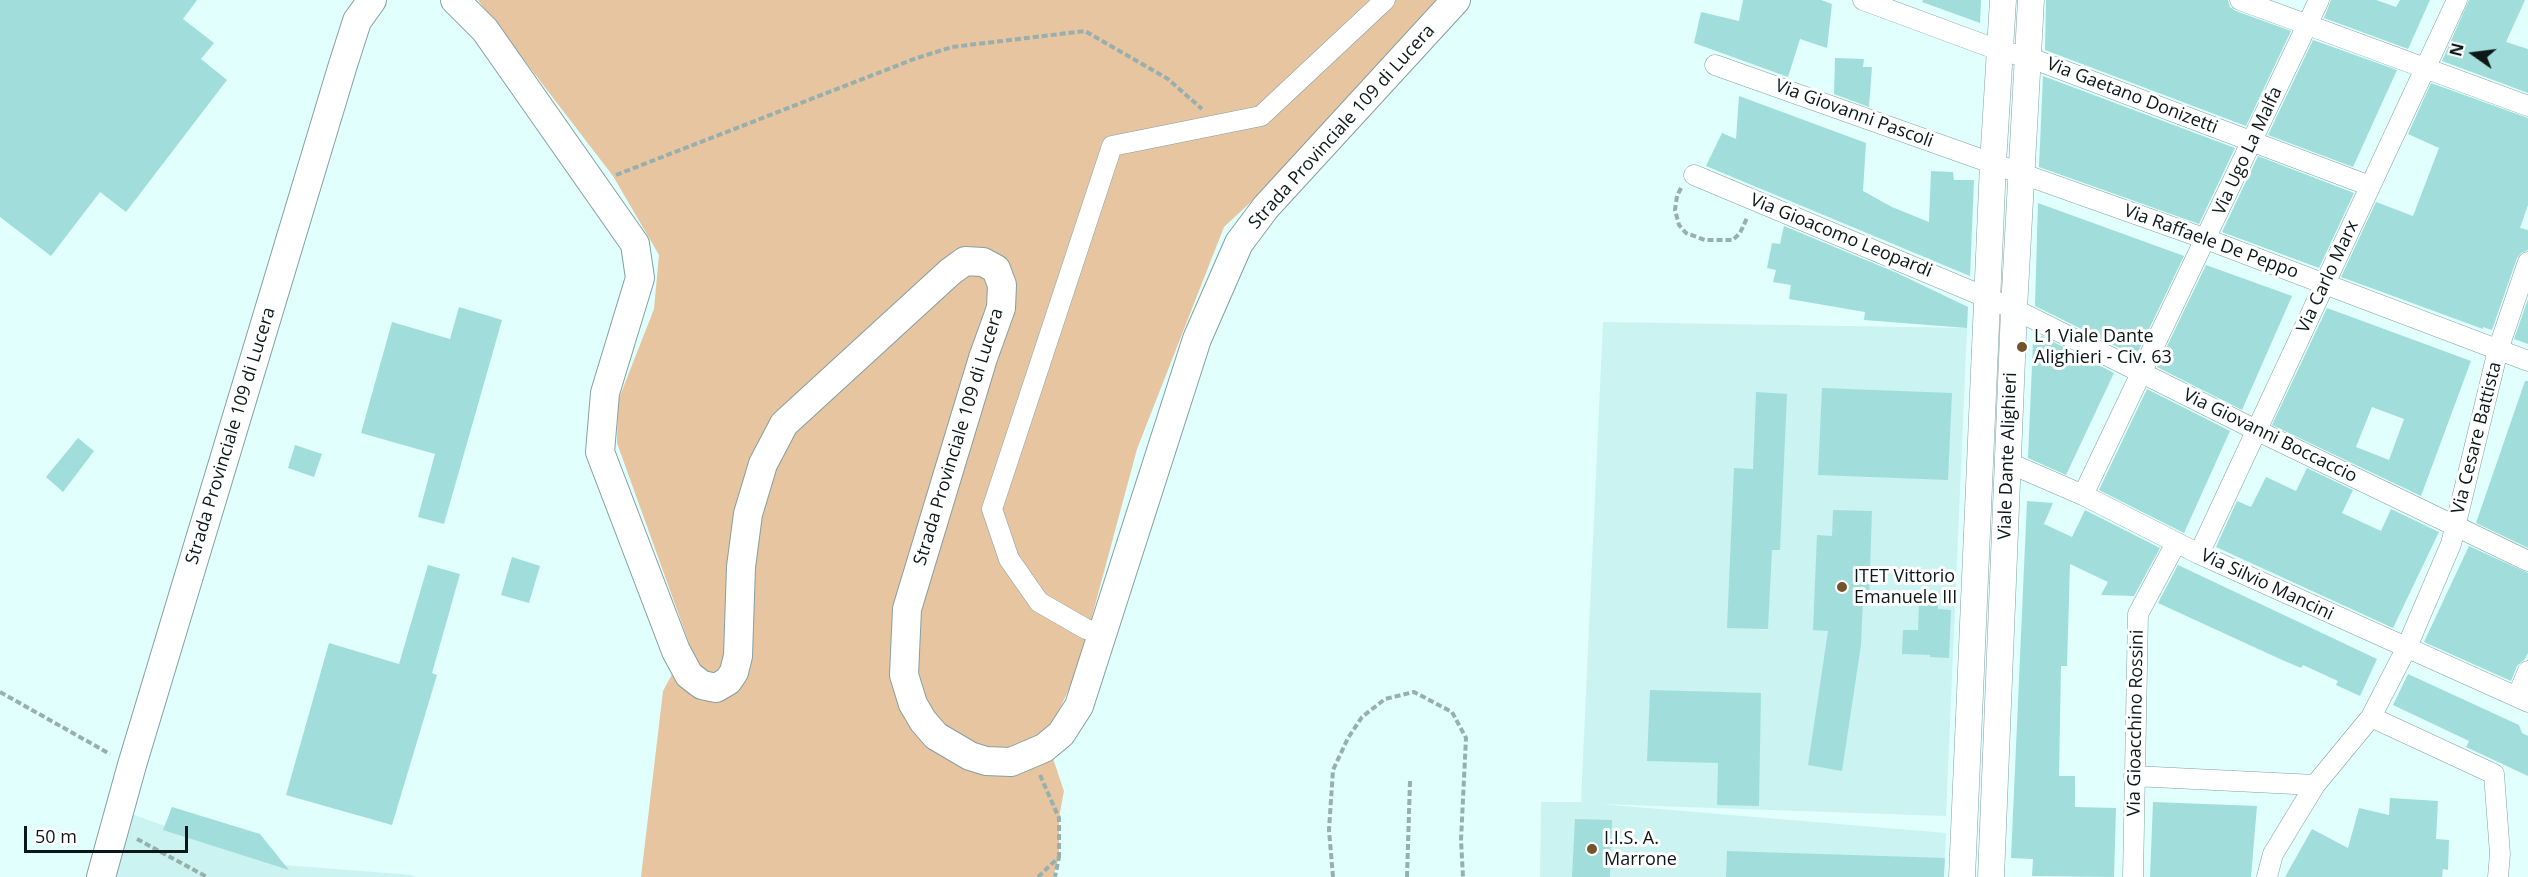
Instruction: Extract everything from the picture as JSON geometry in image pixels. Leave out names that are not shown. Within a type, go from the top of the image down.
[{"type":"main road","name":"Strada Provinciale 109 di Lucera","points":[[101,877],[132,765],[342,68],[357,21],[372,0]]},
{"type":"main road","name":"Strada Provinciale 109 di Lucera","points":[[455,0],[485,30],[635,244],[640,278],[605,393],[600,452],[676,651],[689,675],[702,685],[716,688],[728,681],[734,672],[738,656],[741,567],[748,514],[763,464],[784,424],[950,272],[965,261],[983,262],[996,269],[1002,285],[1001,308],[983,358],[907,609],[904,675],[913,704],[923,721],[936,736],[969,756],[986,761],[1011,762],[1044,748],[1061,734],[1079,706],[1197,339],[1239,243],[1266,207],[1456,0]]},
{"type":"street","points":[[1103,634],[1086,629],[1039,602],[1009,559],[992,509],[1112,146],[1261,116],[1385,0]]},
{"type":"street","name":"Via Gaetano Donizetti","points":[[1863,0],[2001,51],[2028,57],[2370,186]]},
{"type":"street","name":"Viale Dante Alighieri","points":[[1962,877],[1993,164],[2003,0]]},
{"type":"street","name":"Viale Dante Alighieri","points":[[1991,877],[2014,309],[2031,0]]},
{"type":"street","points":[[2240,0],[2528,106]]},
{"type":"street","name":"Via Ugo La Malfa","points":[[2083,495],[2319,0]]},
{"type":"street","name":"Via Carlo Marx","points":[[2199,554],[2457,0]]},
{"type":"street","name":"Via Giovanni Pascoli","points":[[1715,65],[1993,164]]},
{"type":"street","name":"Via Raffaele De Peppo","points":[[1993,164],[2326,284],[2528,361]]},
{"type":"street","name":"Via Gioacomo Leopardi","points":[[1694,175],[2014,309]]},
{"type":"street","name":"Via Cesare Battista","points":[[2268,877],[2273,854],[2315,785],[2371,717],[2406,649],[2451,544],[2498,350],[2528,262]]},
{"type":"street","name":"Via Giovanni Boccaccio","points":[[2014,309],[2141,374],[2528,561]]},
{"type":"street","name":"Via Silvio Mancini","points":[[2008,463],[2083,495],[2199,554],[2523,700]]},
{"type":"street","name":"Via Gioacchino Rossini","points":[[2133,877],[2138,614],[2176,543]]},
{"type":"street","points":[[2523,700],[2528,671]]},
{"type":"street","points":[[2371,717],[2494,774],[2500,854],[2498,877]]},
{"type":"street","points":[[2134,776],[2315,785]]},
{"type":"path","points":[[613,177],[914,59],[952,47],[1085,31],[1168,79],[1220,124]]},
{"type":"path","points":[[1694,175],[1684,184],[1677,196],[1675,210],[1679,225],[1696,237],[1705,240],[1733,240],[1740,232],[1755,201]]},
{"type":"path","points":[[0,692],[132,765]]},
{"type":"path","points":[[1333,877],[1329,830],[1333,770],[1362,717],[1385,699],[1414,692],[1452,712],[1466,738],[1461,840],[1463,877]]},
{"type":"path","points":[[1031,755],[1059,818],[1059,857],[1055,877]]},
{"type":"path","points":[[1407,877],[1410,781]]},
{"type":"path","points":[[116,828],[207,877]]},
{"type":"path","points":[[1038,877],[1059,857]]},
{"type":"shaded area","points":[[478,0],[1441,0],[1296,160],[1224,227],[1137,449],[1077,672],[1046,738],[1064,791],[1059,818],[1059,857],[1053,877],[641,877],[663,691],[689,643],[617,443],[618,401],[654,309],[659,255],[613,176]]},
{"type":"shaded area","name":"ITET Vittorio Emanuele III","points":[[1603,322],[1967,328],[1946,816],[1599,804],[1946,833],[1944,877],[1540,877],[1541,802],[1581,802]]},
{"type":"shaded area","points":[[126,812],[271,864],[415,877],[108,877]]},
{"type":"building","points":[[0,0],[197,0],[183,19],[214,43],[201,59],[227,80],[126,212],[100,192],[51,256],[0,217]]},
{"type":"building","points":[[1743,0],[1821,0],[1832,4],[1827,48],[1800,39],[1788,77],[1694,43],[1701,12],[1739,21]]},
{"type":"building","points":[[1923,0],[1981,0],[1980,23],[1922,2]]},
{"type":"building","points":[[2046,0],[2228,0],[2230,7],[2236,11],[2291,31],[2246,126],[2045,50]]},
{"type":"building","points":[[2331,0],[2376,0],[2396,7],[2400,0],[2430,0],[2408,49],[2324,18]]},
{"type":"building","points":[[2469,0],[2525,0],[2506,42],[2528,49],[2528,93],[2442,61]]},
{"type":"building","points":[[2313,40],[2397,70],[2353,167],[2268,135]]},
{"type":"building","points":[[1835,58],[1864,59],[1863,67],[1872,67],[1869,107],[1834,94]]},
{"type":"building","points":[[2043,76],[2235,148],[2199,224],[2039,167]]},
{"type":"building","points":[[2431,83],[2528,118],[2528,205],[2520,228],[2528,230],[2528,250],[2517,258],[2492,330],[2483,327],[2483,329],[2341,277],[2376,202],[2413,216],[2439,148],[2408,134]]},
{"type":"building","points":[[1739,96],[1866,143],[1863,191],[1892,207],[1929,222],[1931,171],[1953,172],[1954,180],[1974,180],[1970,276],[1706,166],[1722,133],[1736,139]]},
{"type":"building","points":[[2258,156],[2354,193],[2319,268],[2222,232]]},
{"type":"building","points":[[2038,203],[2184,256],[2136,356],[2035,306]]},
{"type":"building","points":[[1784,226],[1897,273],[1968,307],[1967,328],[1864,320],[1865,312],[1789,299],[1791,285],[1773,282],[1776,270],[1767,268],[1772,243],[1780,244]]},
{"type":"building","points":[[2206,265],[2292,296],[2242,410],[2157,367]]},
{"type":"building","points":[[2528,299],[2528,344],[2514,339]]},
{"type":"building","points":[[459,307],[502,320],[444,524],[418,517],[435,454],[361,433],[392,322],[450,339]]},
{"type":"building","points":[[2327,308],[2471,361],[2421,496],[2272,425]],"holes":[[[2372,407],[2404,419],[2389,460],[2356,447]]]},
{"type":"building","points":[[2042,336],[2114,373],[2066,475],[2028,458],[2033,342]]},
{"type":"building","points":[[2525,381],[2528,381],[2528,548],[2476,523]]},
{"type":"building","points":[[1822,388],[1952,393],[1948,480],[1818,475]]},
{"type":"building","points":[[2147,389],[2230,431],[2184,533],[2099,490]]},
{"type":"building","points":[[1756,392],[1787,394],[1780,550],[1772,550],[1768,629],[1727,628],[1734,468],[1753,469]]},
{"type":"building","points":[[78,438],[94,451],[63,492],[46,477]]},
{"type":"building","points":[[295,445],[322,454],[314,477],[288,468]]},
{"type":"building","points":[[2307,468],[2353,490],[2342,513],[2381,531],[2391,509],[2439,532],[2393,628],[2216,547],[2237,501],[2251,507],[2266,477],[2296,491]]},
{"type":"building","points":[[2027,501],[2053,503],[2044,524],[2072,537],[2085,510],[2160,548],[2134,596],[2101,595],[2108,582],[2070,564],[2067,666],[2061,666],[2059,776],[2075,776],[2075,807],[2116,808],[2114,877],[2032,876],[2033,859],[2011,858]]},
{"type":"building","points":[[1833,510],[1872,511],[1869,600],[1863,599],[1861,645],[1842,771],[1808,765],[1828,631],[1813,630],[1817,535],[1832,536]]},
{"type":"building","points":[[2469,546],[2528,573],[2528,653],[2517,666],[2511,681],[2424,642]]},
{"type":"building","points":[[512,557],[540,566],[529,603],[501,595]]},
{"type":"building","points":[[428,565],[460,574],[432,673],[437,675],[392,825],[286,795],[329,643],[399,664]]},
{"type":"building","points":[[2178,565],[2377,659],[2360,696],[2336,685],[2338,681],[2303,665],[2301,668],[2280,659],[2158,603]]},
{"type":"building","points":[[1919,605],[1938,605],[1938,609],[1951,610],[1949,658],[1902,654],[1903,630],[1918,630]]},
{"type":"building","points":[[2408,674],[2519,725],[2522,733],[2528,736],[2528,776],[2466,747],[2469,741],[2393,705]]},
{"type":"building","points":[[1650,690],[1761,693],[1759,806],[1717,805],[1718,763],[1647,761]]},
{"type":"building","points":[[2390,798],[2438,801],[2436,839],[2449,840],[2448,870],[2443,869],[2442,877],[2285,877],[2312,829],[2348,848],[2359,808],[2389,815]]},
{"type":"building","points":[[2153,802],[2257,806],[2251,877],[2150,877]]},
{"type":"building","points":[[172,807],[260,834],[289,870],[163,830]]},
{"type":"building","name":"I.I.S. A. Marrone","points":[[1575,819],[1612,820],[1610,877],[1572,877]]},
{"type":"building","points":[[1727,851],[1945,858],[1944,877],[1726,877]]},
{"type":"place","name":"L1 Viale Dante Alighieri - Civ. 63","points":[[2022,347]]},
{"type":"place","name":"ITET Vittorio Emanuele III","points":[[1842,587]]},
{"type":"place","name":"I.I.S. A. Marrone","points":[[1592,849]]}]
